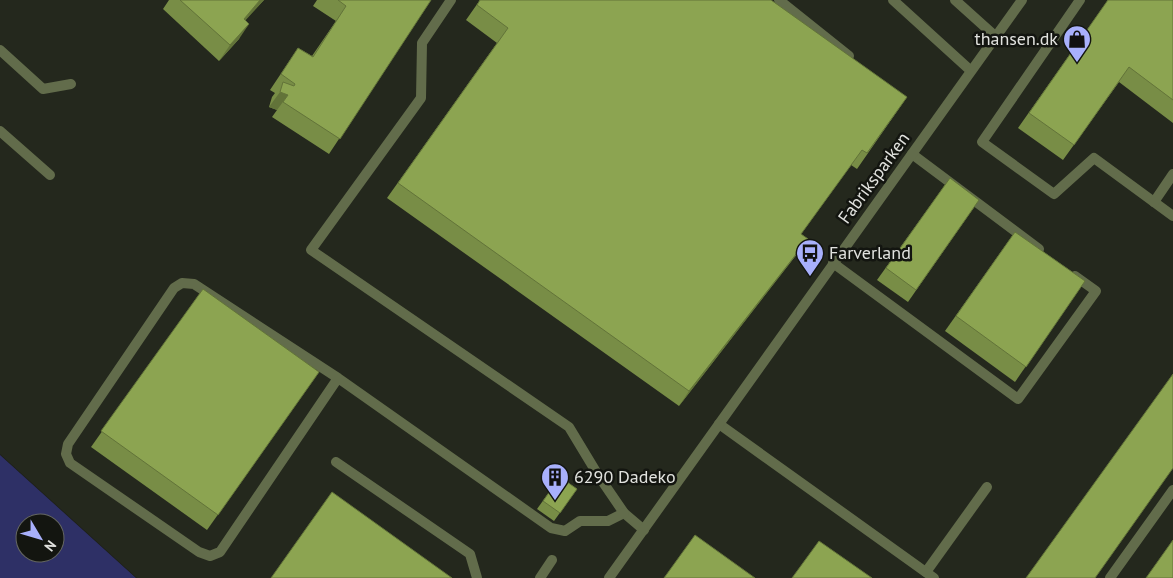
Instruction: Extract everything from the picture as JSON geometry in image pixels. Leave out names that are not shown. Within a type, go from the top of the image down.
[{"type":"street","points":[[451,0],[422,43],[421,98],[311,250],[568,427],[624,513],[644,530]]},
{"type":"street","points":[[779,0],[856,62]]},
{"type":"street","points":[[893,0],[970,70]]},
{"type":"street","points":[[955,0],[995,36]]},
{"type":"street","name":"Fabriksparken","points":[[609,578],[970,70],[1022,0]]},
{"type":"street","points":[[1080,0],[982,142],[1054,194],[1094,158],[1173,216]]},
{"type":"street","points":[[0,50],[43,89],[71,84]]},
{"type":"street","points":[[0,131],[50,175]]},
{"type":"street","points":[[912,154],[1048,256]]},
{"type":"street","points":[[1154,202],[1173,174]]},
{"type":"street","points":[[833,264],[1018,399],[1096,292],[1064,268]]},
{"type":"street","points":[[338,378],[220,552],[210,556],[199,552],[70,463],[66,454],[68,444],[174,288],[182,283],[194,284],[338,378],[551,528],[565,531],[580,521],[608,521],[624,513]]},
{"type":"street","points":[[719,424],[930,575],[986,487]]},
{"type":"street","points":[[336,462],[470,554],[477,578]]},
{"type":"street","points":[[1110,578],[1173,490]]},
{"type":"street","points":[[540,578],[552,560]]},
{"type":"shaded area","points":[[0,0],[1173,0],[1173,578],[137,578],[0,454]]},
{"type":"shaded area","points":[[0,455],[64,513],[15,513],[15,563],[65,563],[65,514],[136,578],[0,578]]},
{"type":"building","points":[[180,0],[260,0],[244,19],[249,24],[230,45]]},
{"type":"building","points":[[338,0],[431,0],[340,139],[283,102],[288,95],[280,92],[283,82],[294,86],[295,84],[281,74],[298,48],[313,57],[346,6]]},
{"type":"building","points":[[480,0],[771,0],[907,97],[867,153],[862,150],[801,234],[808,239],[689,391],[398,183],[508,28],[477,5]]},
{"type":"building","points":[[1108,0],[1173,0],[1173,100],[1129,67],[1074,145],[1029,113]]},
{"type":"building","points":[[950,178],[979,200],[916,290],[886,268]]},
{"type":"building","points":[[1015,232],[1085,281],[1026,367],[956,316]]},
{"type":"building","points":[[203,289],[319,372],[218,515],[101,431]]},
{"type":"building","points":[[1173,374],[1173,468],[1095,578],[1026,578]]},
{"type":"building","name":"6290 Dadeko","points":[[560,477],[577,489],[560,513],[543,501]]},
{"type":"building","points":[[332,492],[452,578],[271,578]]},
{"type":"building","points":[[695,535],[755,578],[664,578]]},
{"type":"building","points":[[1173,540],[1173,578],[1146,578]]},
{"type":"building","points":[[819,541],[872,578],[792,578]]},
{"type":"place","name":"thansen.dk","points":[[1077,63]]},
{"type":"place","name":"Farverland","points":[[810,277]]},
{"type":"place","name":"6290 Dadeko","points":[[555,501]]}]
